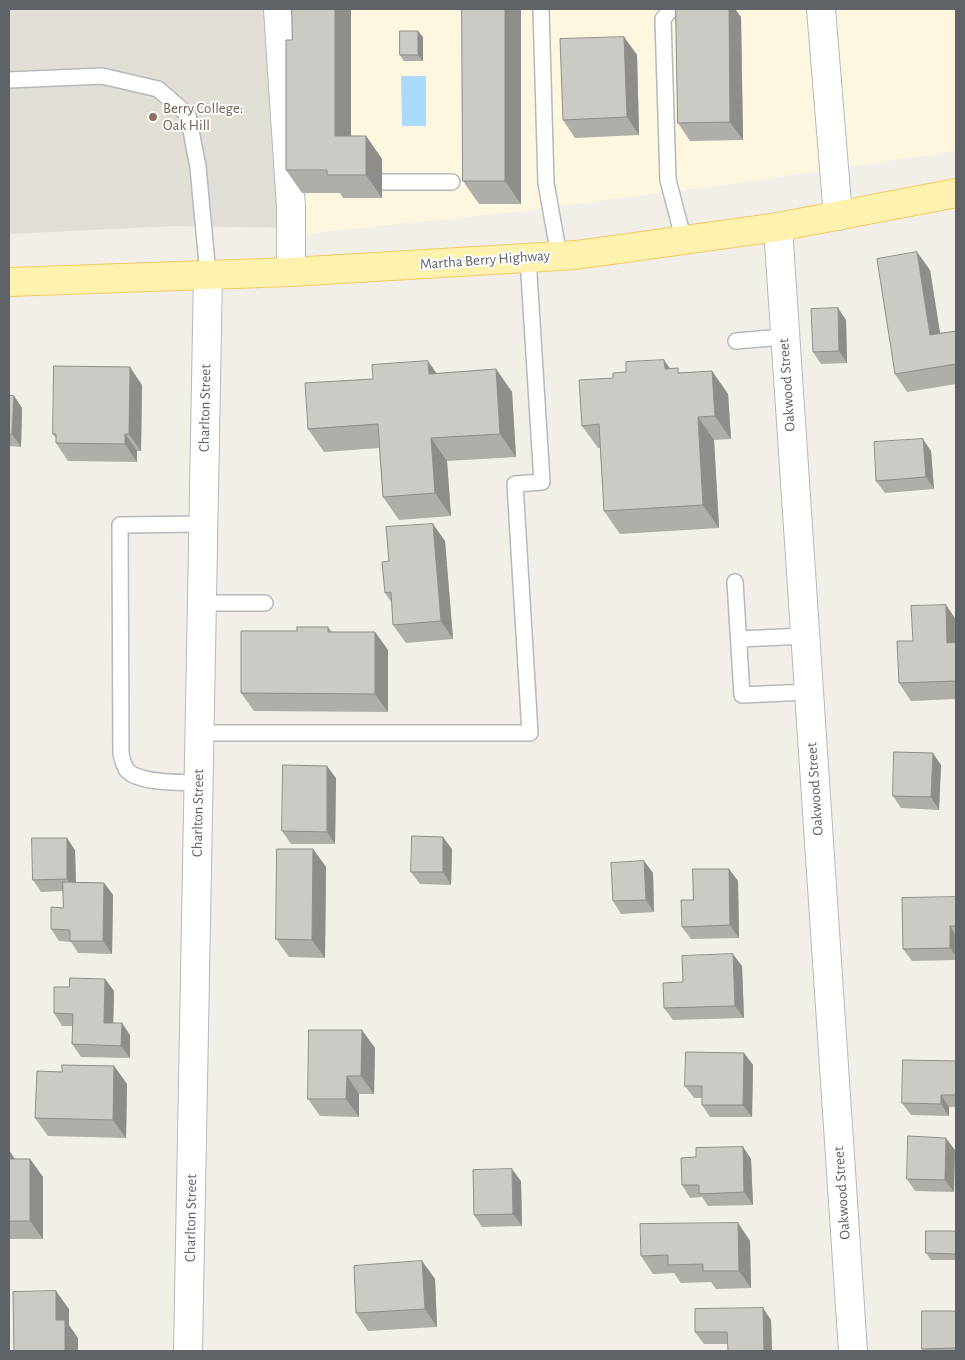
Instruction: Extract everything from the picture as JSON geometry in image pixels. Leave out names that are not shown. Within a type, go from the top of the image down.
[{"type":"main road","name":"Martha Berry Highway","points":[[9,282],[291,272],[559,256],[778,227],[956,193]]},
{"type":"street","points":[[278,9],[290,207],[291,272]]},
{"type":"street","points":[[821,9],[838,216]]},
{"type":"street","name":"Oakwood Street","points":[[778,227],[783,337],[853,1351]]},
{"type":"street","name":"Charlton Street","points":[[188,1351],[208,274]]},
{"type":"lane","points":[[542,9],[546,183],[559,256]]},
{"type":"lane","points":[[670,9],[663,19],[668,180],[684,240]]},
{"type":"lane","points":[[9,80],[102,76],[158,89],[188,115],[198,167],[208,274]]},
{"type":"lane","points":[[376,182],[452,182]]},
{"type":"lane","points":[[199,734],[530,733],[515,484],[542,482],[528,258]]},
{"type":"lane","points":[[736,341],[783,337]]},
{"type":"lane","points":[[198,783],[159,781],[135,776],[126,769],[121,754],[120,525],[203,524]]},
{"type":"lane","points":[[735,582],[742,695],[808,692]]},
{"type":"lane","points":[[202,603],[265,603]]},
{"type":"lane","points":[[739,639],[804,636]]},
{"type":"shaded area","name":"Berry College: Oak Hill","points":[[9,9],[297,9],[296,228],[174,226],[9,234]]},
{"type":"shaded area","points":[[300,9],[956,9],[956,151],[730,184],[513,212],[303,234]]},
{"type":"water","points":[[401,76],[426,76],[426,126],[402,126]]},
{"type":"building","points":[[292,9],[335,9],[335,136],[366,136],[366,175],[327,175],[327,170],[286,170],[286,40],[292,40]]},
{"type":"building","points":[[462,9],[505,9],[505,181],[463,181]]},
{"type":"building","points":[[676,9],[729,9],[730,122],[678,123]]},
{"type":"building","points":[[400,31],[418,31],[418,55],[400,55]]},
{"type":"building","points":[[624,37],[627,117],[563,120],[560,39]]},
{"type":"building","points":[[917,252],[930,335],[956,331],[956,364],[895,374],[877,259]]},
{"type":"building","points":[[838,308],[839,351],[813,352],[811,309]]},
{"type":"building","points":[[664,360],[665,369],[678,368],[678,373],[712,371],[715,416],[698,417],[703,505],[604,511],[599,424],[582,426],[579,380],[613,378],[613,373],[626,372],[626,362]]},
{"type":"building","points":[[428,361],[429,374],[496,369],[500,434],[431,438],[435,493],[383,497],[378,424],[308,429],[305,383],[373,379],[372,365]]},
{"type":"building","points":[[54,366],[130,367],[129,434],[125,434],[125,444],[56,443],[56,434],[53,434]]},
{"type":"building","points":[[9,395],[14,396],[12,434],[9,434]]},
{"type":"building","points":[[923,439],[926,477],[876,481],[874,442]]},
{"type":"building","points":[[433,524],[441,621],[393,625],[391,592],[385,593],[382,562],[389,561],[386,527]]},
{"type":"building","points":[[946,605],[947,643],[956,642],[956,681],[899,683],[897,641],[913,641],[911,606]]},
{"type":"building","points":[[297,627],[328,627],[328,632],[375,632],[375,694],[241,693],[241,631],[297,631]]},
{"type":"building","points":[[894,752],[933,753],[931,797],[893,796]]},
{"type":"building","points":[[283,765],[327,766],[327,832],[282,831]]},
{"type":"building","points":[[412,836],[443,837],[443,872],[411,872]]},
{"type":"building","points":[[32,838],[67,838],[67,879],[33,880]]},
{"type":"building","points":[[277,849],[313,849],[312,940],[276,939]]},
{"type":"building","points":[[644,861],[646,900],[613,901],[611,863]]},
{"type":"building","points":[[693,869],[729,869],[730,925],[682,927],[681,900],[693,900]]},
{"type":"building","points":[[63,882],[104,883],[103,941],[70,941],[70,930],[51,929],[51,907],[63,908]]},
{"type":"building","points":[[956,897],[956,926],[950,926],[950,948],[903,949],[902,898]]},
{"type":"building","points":[[733,954],[735,1006],[664,1008],[663,983],[683,982],[682,956]]},
{"type":"building","points":[[70,978],[105,979],[104,1023],[122,1023],[121,1046],[72,1044],[73,1014],[54,1013],[54,987],[69,987]]},
{"type":"building","points":[[309,1030],[362,1030],[361,1076],[347,1076],[346,1099],[308,1099]]},
{"type":"building","points":[[686,1052],[744,1053],[743,1105],[702,1105],[702,1086],[685,1086]]},
{"type":"building","points":[[903,1060],[956,1061],[956,1095],[941,1095],[941,1104],[902,1103]]},
{"type":"building","points":[[62,1065],[114,1066],[113,1120],[35,1118],[37,1071],[62,1072]]},
{"type":"building","points":[[908,1136],[946,1138],[945,1180],[907,1179]]},
{"type":"building","points":[[743,1147],[744,1192],[699,1194],[699,1185],[682,1185],[681,1158],[696,1157],[696,1148]]},
{"type":"building","points":[[9,1159],[30,1159],[30,1221],[9,1221]]},
{"type":"building","points":[[512,1169],[513,1214],[474,1215],[473,1170]]},
{"type":"building","points":[[738,1223],[739,1271],[703,1271],[703,1264],[668,1265],[668,1255],[641,1256],[640,1224]]},
{"type":"building","points":[[926,1231],[956,1231],[956,1254],[926,1253]]},
{"type":"building","points":[[422,1261],[425,1309],[356,1313],[354,1266]]},
{"type":"building","points":[[56,1291],[56,1320],[65,1320],[65,1351],[14,1351],[13,1292]]},
{"type":"building","points":[[763,1308],[764,1351],[728,1351],[727,1332],[695,1332],[695,1309]]},
{"type":"building","points":[[922,1311],[956,1311],[956,1348],[922,1349]]},
{"type":"place","name":"Berry College: Oak Hill","points":[[153,117]]}]
